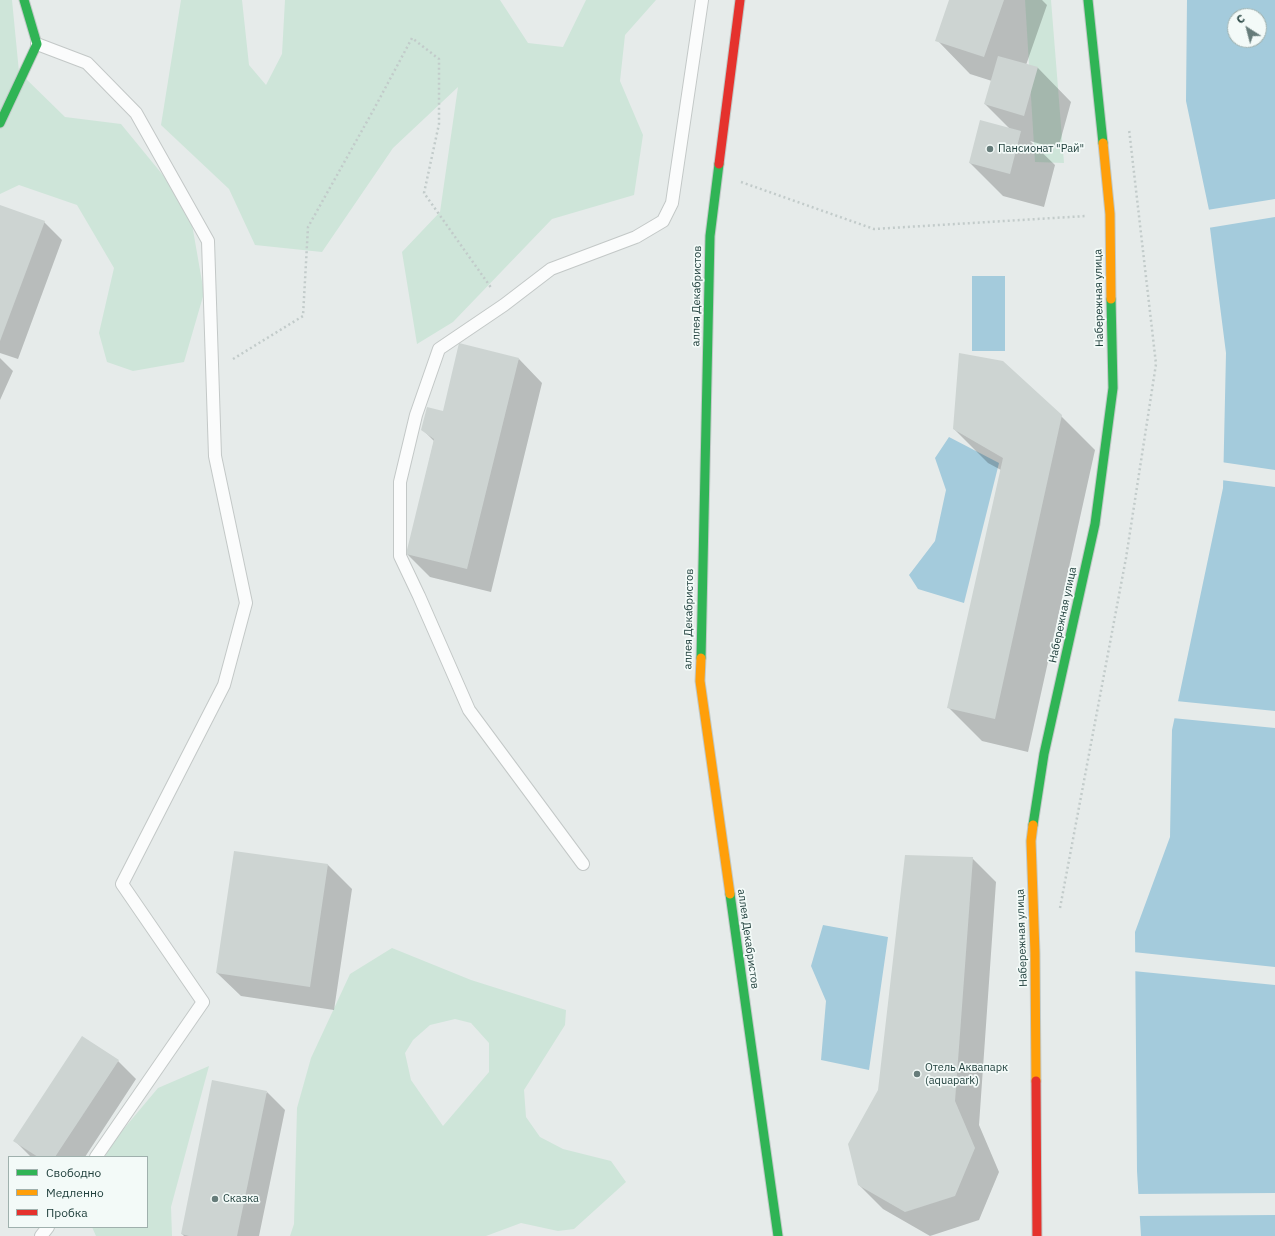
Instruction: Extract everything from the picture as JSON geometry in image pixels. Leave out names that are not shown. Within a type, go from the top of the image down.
[{"type":"street","points":[[0,123],[37,44],[24,0]]},
{"type":"street","name":"аллея Декабристов","points":[[740,0],[710,236],[700,681],[778,1236]]},
{"type":"street","name":"Набережная улица","points":[[1037,1236],[1035,953],[1031,841],[1044,754],[1095,524],[1113,388],[1110,214],[1088,0]]},
{"type":"lane","points":[[583,864],[469,710],[400,556],[400,482],[416,415],[440,349],[504,305],[551,270],[636,237],[663,221],[672,203],[702,0]]},
{"type":"lane","points":[[37,44],[87,63],[136,113],[208,241],[215,456],[246,603],[224,685],[122,884],[203,1002],[97,1156]]},
{"type":"lane","points":[[41,1236],[47,1228]]},
{"type":"path","points":[[212,372],[303,316],[308,227],[412,38],[439,59],[439,124],[424,193],[504,305]]},
{"type":"path","points":[[1059,914],[1126,558],[1156,364],[1128,127]]},
{"type":"path","points":[[718,174],[874,229],[1110,214]]},
{"type":"green space","points":[[0,0],[12,0],[19,72],[65,117],[121,124],[189,207],[204,293],[184,362],[133,371],[107,362],[99,333],[114,268],[77,205],[19,185],[0,194]]},
{"type":"green space","points":[[181,0],[242,0],[249,65],[266,85],[282,54],[285,0],[500,0],[528,43],[563,47],[586,0],[656,0],[625,35],[620,81],[643,135],[634,195],[552,219],[453,322],[417,344],[402,252],[440,212],[458,87],[393,148],[322,252],[255,245],[229,189],[161,125]]},
{"type":"green space","points":[[1025,0],[1051,0],[1064,163],[1035,162]]},
{"type":"green space","points":[[392,948],[471,980],[566,1010],[565,1025],[524,1090],[526,1117],[540,1137],[563,1149],[611,1161],[626,1182],[574,1229],[558,1231],[521,1223],[486,1236],[290,1236],[294,1224],[297,1108],[311,1058],[350,974]],"holes":[[[455,1019],[471,1023],[489,1043],[489,1072],[443,1126],[411,1080],[405,1053],[413,1040],[430,1025]]]},
{"type":"green space","points":[[209,1066],[171,1207],[172,1236],[96,1236],[92,1228],[148,1228],[148,1156],[105,1156],[111,1144],[158,1088]]},
{"type":"water","points":[[1187,0],[1275,0],[1275,1236],[1141,1236],[1137,1171],[1135,932],[1170,837],[1172,730],[1223,488],[1226,353],[1209,210],[1186,101]]},
{"type":"water","points":[[972,276],[1005,276],[1005,351],[972,351]]},
{"type":"water","points":[[949,437],[999,463],[964,603],[918,589],[909,575],[935,541],[946,490],[935,458]]},
{"type":"water","points":[[823,925],[888,937],[869,1070],[821,1060],[826,1001],[811,966]]},
{"type":"pier","points":[[1275,199],[1275,217],[1208,228],[1207,210]]},
{"type":"pier","points":[[1221,462],[1275,470],[1275,487],[1221,480]]},
{"type":"pier","points":[[1176,701],[1275,711],[1275,728],[1172,718]]},
{"type":"pier","points":[[1133,952],[1275,967],[1275,985],[1133,971]]},
{"type":"pier","points":[[1275,1193],[1275,1215],[1137,1216],[1136,1194]]},
{"type":"building","points":[[949,0],[1004,0],[984,57],[935,41]]},
{"type":"building","points":[[998,56],[1038,67],[1024,116],[984,104]]},
{"type":"building","points":[[980,120],[1021,131],[1010,174],[969,163]]},
{"type":"building","points":[[0,205],[45,221],[0,341]]},
{"type":"building","points":[[459,343],[519,358],[467,569],[406,554],[434,439],[421,430],[427,407],[443,411]]},
{"type":"building","points":[[959,353],[1003,361],[1062,415],[995,719],[947,708],[1003,458],[953,429]]},
{"type":"building","points":[[234,851],[328,864],[310,987],[216,973]]},
{"type":"building","points":[[905,855],[973,857],[955,1101],[975,1148],[955,1196],[905,1212],[858,1185],[848,1144],[878,1090]]},
{"type":"building","points":[[82,1036],[119,1060],[56,1156],[36,1156],[13,1141]]},
{"type":"building","points":[[212,1080],[267,1091],[237,1236],[189,1236],[181,1234]]},
{"type":"traffic: fast","points":[[0,123],[37,44],[24,0]]},
{"type":"traffic: fast","points":[[1088,0],[1103,143]]},
{"type":"traffic: fast","points":[[701,658],[710,236],[719,164]]},
{"type":"traffic: fast","points":[[1033,825],[1044,754],[1095,524],[1113,388],[1111,299]]},
{"type":"traffic: fast","points":[[730,894],[778,1236]]},
{"type":"traffic: slow","points":[[1103,143],[1110,214],[1111,299]]},
{"type":"traffic: slow","points":[[701,658],[700,681],[730,894]]},
{"type":"traffic: slow","points":[[1033,825],[1031,841],[1035,953],[1036,1081]]},
{"type":"traffic: jam","points":[[719,164],[740,0]]},
{"type":"traffic: jam","points":[[1036,1081],[1037,1236]]},
{"type":"place","name":"Пансионат \"Рай\"","points":[[990,149]]},
{"type":"place","name":"Отель Аквапарк (aquapark)","points":[[917,1074]]},
{"type":"place","name":"Сказка","points":[[215,1199]]}]
